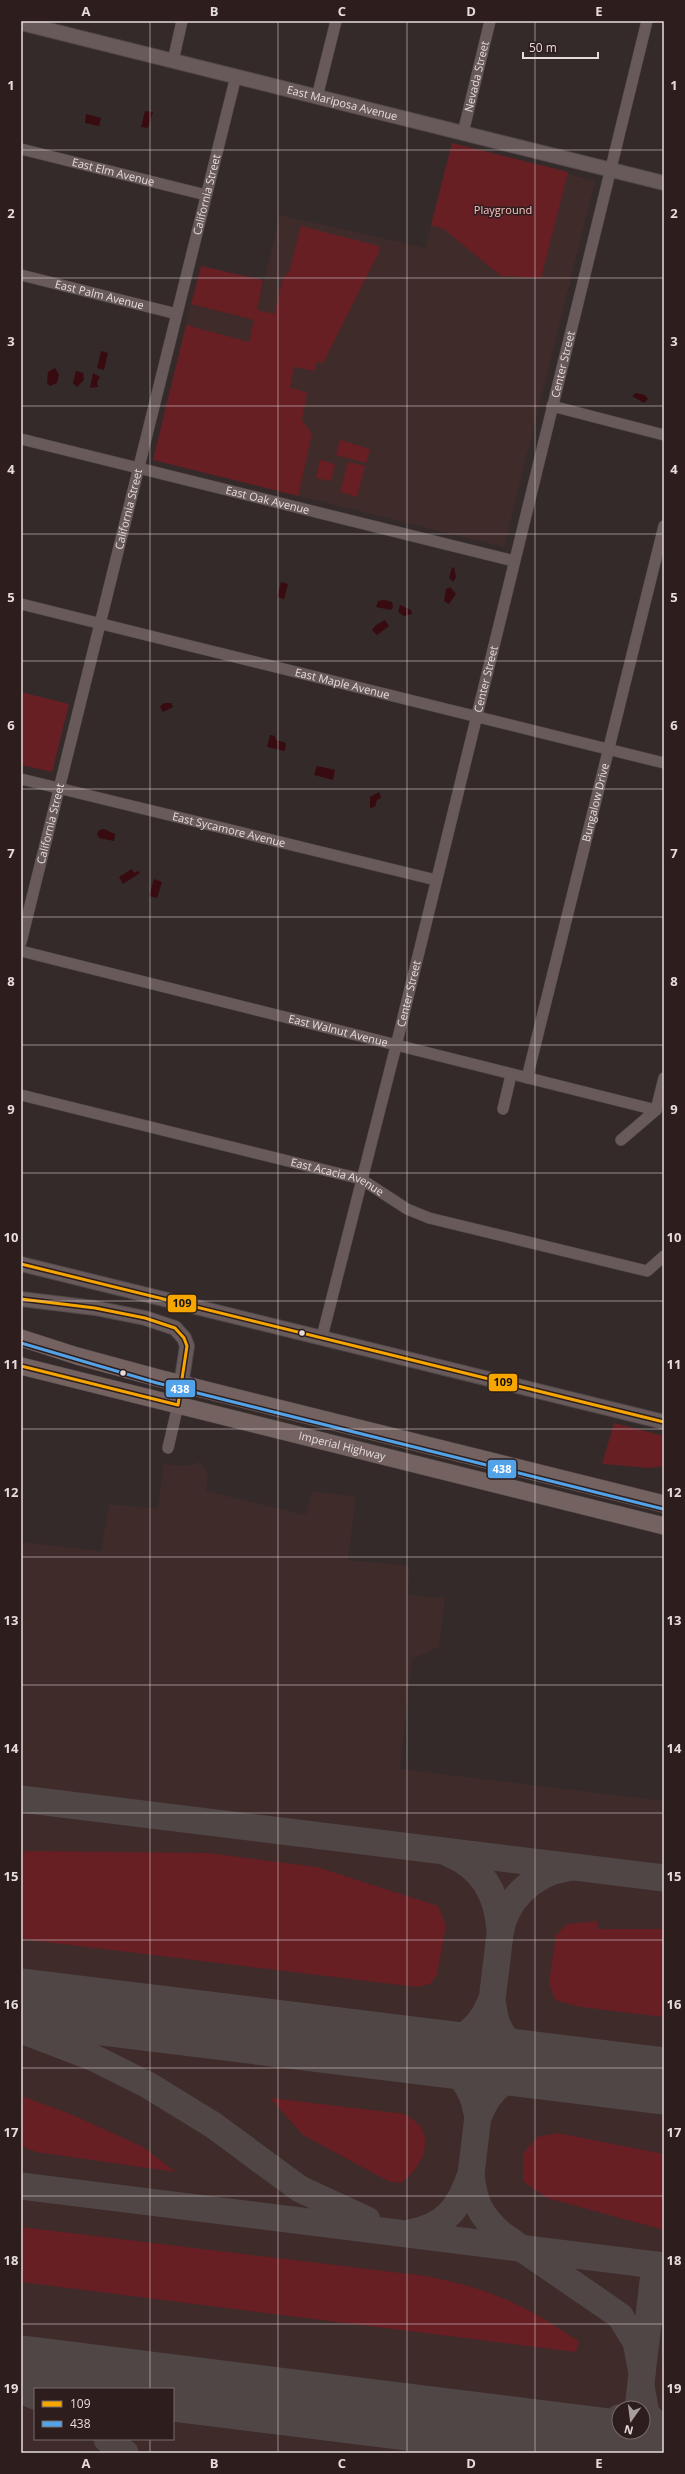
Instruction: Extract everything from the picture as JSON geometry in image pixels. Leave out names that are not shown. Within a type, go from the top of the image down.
[{"type":"main road","name":"Imperial Highway","points":[[21,1338],[77,1356],[181,1384],[664,1504]]},
{"type":"main road","name":"Imperial Highway","points":[[21,1366],[664,1526]]},
{"type":"street","points":[[173,61],[182,21]]},
{"type":"street","points":[[317,97],[336,21]]},
{"type":"street","name":"Nevada Street","points":[[463,133],[490,21]]},
{"type":"street","name":"Center Street","points":[[322,1337],[396,1046],[647,21]]},
{"type":"street","name":"East Mariposa Avenue","points":[[26,23],[664,183]]},
{"type":"street","name":"California Street","points":[[21,942],[61,789],[236,76]]},
{"type":"street","name":"East Elm Avenue","points":[[21,150],[206,195]]},
{"type":"street","name":"East Palm Avenue","points":[[21,275],[177,314]]},
{"type":"street","points":[[552,406],[664,435]]},
{"type":"street","name":"East Oak Avenue","points":[[21,439],[514,561]]},
{"type":"street","name":"Bungalow Drive","points":[[527,1078],[664,526]]},
{"type":"street","name":"East Maple Avenue","points":[[21,604],[664,763]]},
{"type":"street","name":"East Sycamore Avenue","points":[[21,779],[436,880]]},
{"type":"street","name":"East Walnut Avenue","points":[[21,951],[511,1075],[656,1110]]},
{"type":"street","points":[[503,1109],[511,1075]]},
{"type":"street","points":[[621,1140],[656,1110],[664,1078]]},
{"type":"street","name":"East Acacia Avenue","points":[[21,1095],[361,1179],[407,1210],[430,1218],[648,1271],[664,1256]]},
{"type":"street","points":[[21,1264],[664,1422]]},
{"type":"street","points":[[21,1298],[125,1313],[175,1328],[184,1338],[186,1346],[178,1406],[168,1448]]},
{"type":"shaded area","points":[[145,111],[153,112],[148,128],[141,127]]},
{"type":"shaded area","points":[[86,114],[101,118],[99,126],[85,123]]},
{"type":"shaded area","points":[[452,143],[595,181],[504,547],[153,460],[191,304],[254,320],[280,215],[425,248]]},
{"type":"shaded area","points":[[101,351],[108,353],[104,370],[97,368]]},
{"type":"shaded area","points":[[55,368],[59,375],[57,383],[50,386],[47,383],[48,372]]},
{"type":"shaded area","points":[[76,371],[83,373],[84,380],[77,387],[73,383]]},
{"type":"shaded area","points":[[93,373],[100,377],[97,382],[98,387],[90,388]]},
{"type":"shaded area","points":[[636,393],[645,395],[648,399],[644,403],[632,396]]},
{"type":"shaded area","points":[[454,567],[456,577],[453,582],[449,578],[452,568]]},
{"type":"shaded area","points":[[281,582],[288,584],[284,599],[277,597]]},
{"type":"shaded area","points":[[450,587],[456,594],[449,604],[444,601],[446,589]]},
{"type":"shaded area","points":[[384,600],[392,602],[393,607],[391,610],[376,607],[378,601]]},
{"type":"shaded area","points":[[400,605],[411,610],[412,614],[404,616],[398,612]]},
{"type":"shaded area","points":[[385,620],[389,626],[377,635],[372,630],[376,625]]},
{"type":"shaded area","points":[[164,703],[171,703],[173,707],[163,712],[160,707]]},
{"type":"shaded area","points":[[270,735],[275,736],[276,740],[286,743],[285,751],[267,747]]},
{"type":"shaded area","points":[[317,766],[335,770],[333,780],[314,775]]},
{"type":"shaded area","points":[[379,792],[381,798],[377,800],[375,807],[370,808],[370,797]]},
{"type":"shaded area","points":[[104,829],[115,834],[114,841],[99,838],[97,834],[99,830]]},
{"type":"shaded area","points":[[132,869],[134,873],[138,871],[140,873],[123,884],[119,877]]},
{"type":"shaded area","points":[[154,879],[162,882],[157,898],[149,896]]},
{"type":"shaded area","points":[[200,1462],[208,1472],[206,1491],[306,1515],[312,1491],[356,1497],[348,1560],[410,1566],[408,1594],[433,1598],[445,1597],[439,1647],[412,1659],[400,1769],[664,1801],[664,2453],[21,2453],[21,1542],[101,1551],[109,1504],[158,1509],[163,1464],[185,1466]]},
{"type":"green space","name":"Playground","points":[[452,143],[568,172],[541,278],[501,276],[444,229],[431,225]]},
{"type":"green space","points":[[301,226],[379,246],[379,252],[323,363],[317,362],[314,371],[294,367],[290,387],[307,393],[302,420],[312,434],[298,496],[153,460],[186,325],[249,342],[254,320],[191,304],[201,266],[263,280],[257,310],[274,314],[283,278],[289,272]]},
{"type":"green space","points":[[340,440],[370,449],[366,463],[336,455]]},
{"type":"green space","points":[[320,460],[335,464],[331,481],[316,478]]},
{"type":"green space","points":[[348,462],[365,466],[357,497],[340,492]]},
{"type":"green space","points":[[21,692],[69,704],[52,772],[21,765]]},
{"type":"green space","points":[[614,1423],[664,1436],[664,1466],[649,1468],[602,1464]]},
{"type":"green space","points":[[21,1852],[208,1853],[317,1867],[438,1906],[446,1925],[437,1975],[430,1984],[417,1987],[21,1939]]},
{"type":"green space","points":[[597,1921],[598,1929],[664,1929],[664,2017],[581,2007],[555,2000],[549,1983],[556,1935],[567,1924]]},
{"type":"green space","points":[[21,2096],[68,2113],[143,2147],[176,2172],[36,2152],[21,2146]]},
{"type":"green space","points":[[270,2098],[405,2114],[422,2129],[425,2137],[424,2152],[417,2166],[401,2183],[388,2181],[303,2135]]},
{"type":"green space","points":[[557,2133],[664,2154],[664,2230],[547,2198],[523,2181],[523,2154],[537,2137]]},
{"type":"green space","points":[[21,2227],[426,2276],[488,2292],[524,2308],[579,2342],[576,2352],[21,2282]]},
{"type":"taxiway","points":[[21,1799],[664,1878]]},
{"type":"taxiway","points":[[450,1854],[472,1867],[487,1885],[496,1906],[500,1931]]},
{"type":"taxiway","points":[[410,2233],[423,2230],[442,2220],[450,2213],[462,2196],[471,2174],[500,1934],[508,1910],[514,1899],[532,1882],[555,1871],[568,1868]]},
{"type":"taxiway","points":[[413,2049],[437,2046],[449,2043],[459,2038],[478,2024],[490,2003]]},
{"type":"taxiway","points":[[493,2006],[495,2019],[506,2039],[514,2047],[533,2059],[555,2068]]},
{"type":"taxiway","points":[[21,2030],[94,2058],[148,2085],[213,2125],[300,2189],[367,2220]]},
{"type":"taxiway","points":[[403,2049],[427,2055],[439,2060],[455,2071],[462,2078],[472,2094],[477,2113]]},
{"type":"taxiway","points":[[480,2113],[495,2089],[518,2073],[540,2069],[559,2069]]},
{"type":"taxiway","points":[[569,2070],[664,2092]]},
{"type":"taxiway","points":[[471,2174],[474,2193],[479,2208],[488,2221],[501,2234],[620,2316],[636,2342],[642,2373]]},
{"type":"taxiway","points":[[21,2186],[664,2266]]},
{"type":"taxiway","points":[[639,2400],[655,2265]]},
{"type":"taxiway","points":[[21,2365],[35,2371],[21,2374]]},
{"type":"taxiway","points":[[641,2386],[646,2413],[664,2434]]},
{"type":"taxiway","points":[[21,2390],[34,2396]]},
{"type":"taxiway","points":[[361,2412],[389,2420],[406,2430],[414,2436],[424,2453]]},
{"type":"taxiway","points":[[557,2436],[590,2433],[611,2425]]},
{"type":"taxiway","points":[[448,2453],[463,2441],[492,2428]]},
{"type":"taxiway","points":[[108,2440],[125,2453]]},
{"type":"taxiway","points":[[632,2453],[634,2440]]},
{"type":"runway","points":[[21,2002],[664,2081]]},
{"type":"runway","points":[[21,2369],[174,2388]]},
{"type":"runway","points":[[174,2388],[664,2449]]},
{"type":"transit line","name":"109","points":[[21,1264],[664,1422]]},
{"type":"transit line","name":"109","points":[[21,1299],[95,1308],[145,1318],[175,1328],[184,1338],[187,1346],[178,1405],[21,1366]]},
{"type":"transit line","name":"438","points":[[21,1343],[157,1383],[663,1509]]}]
